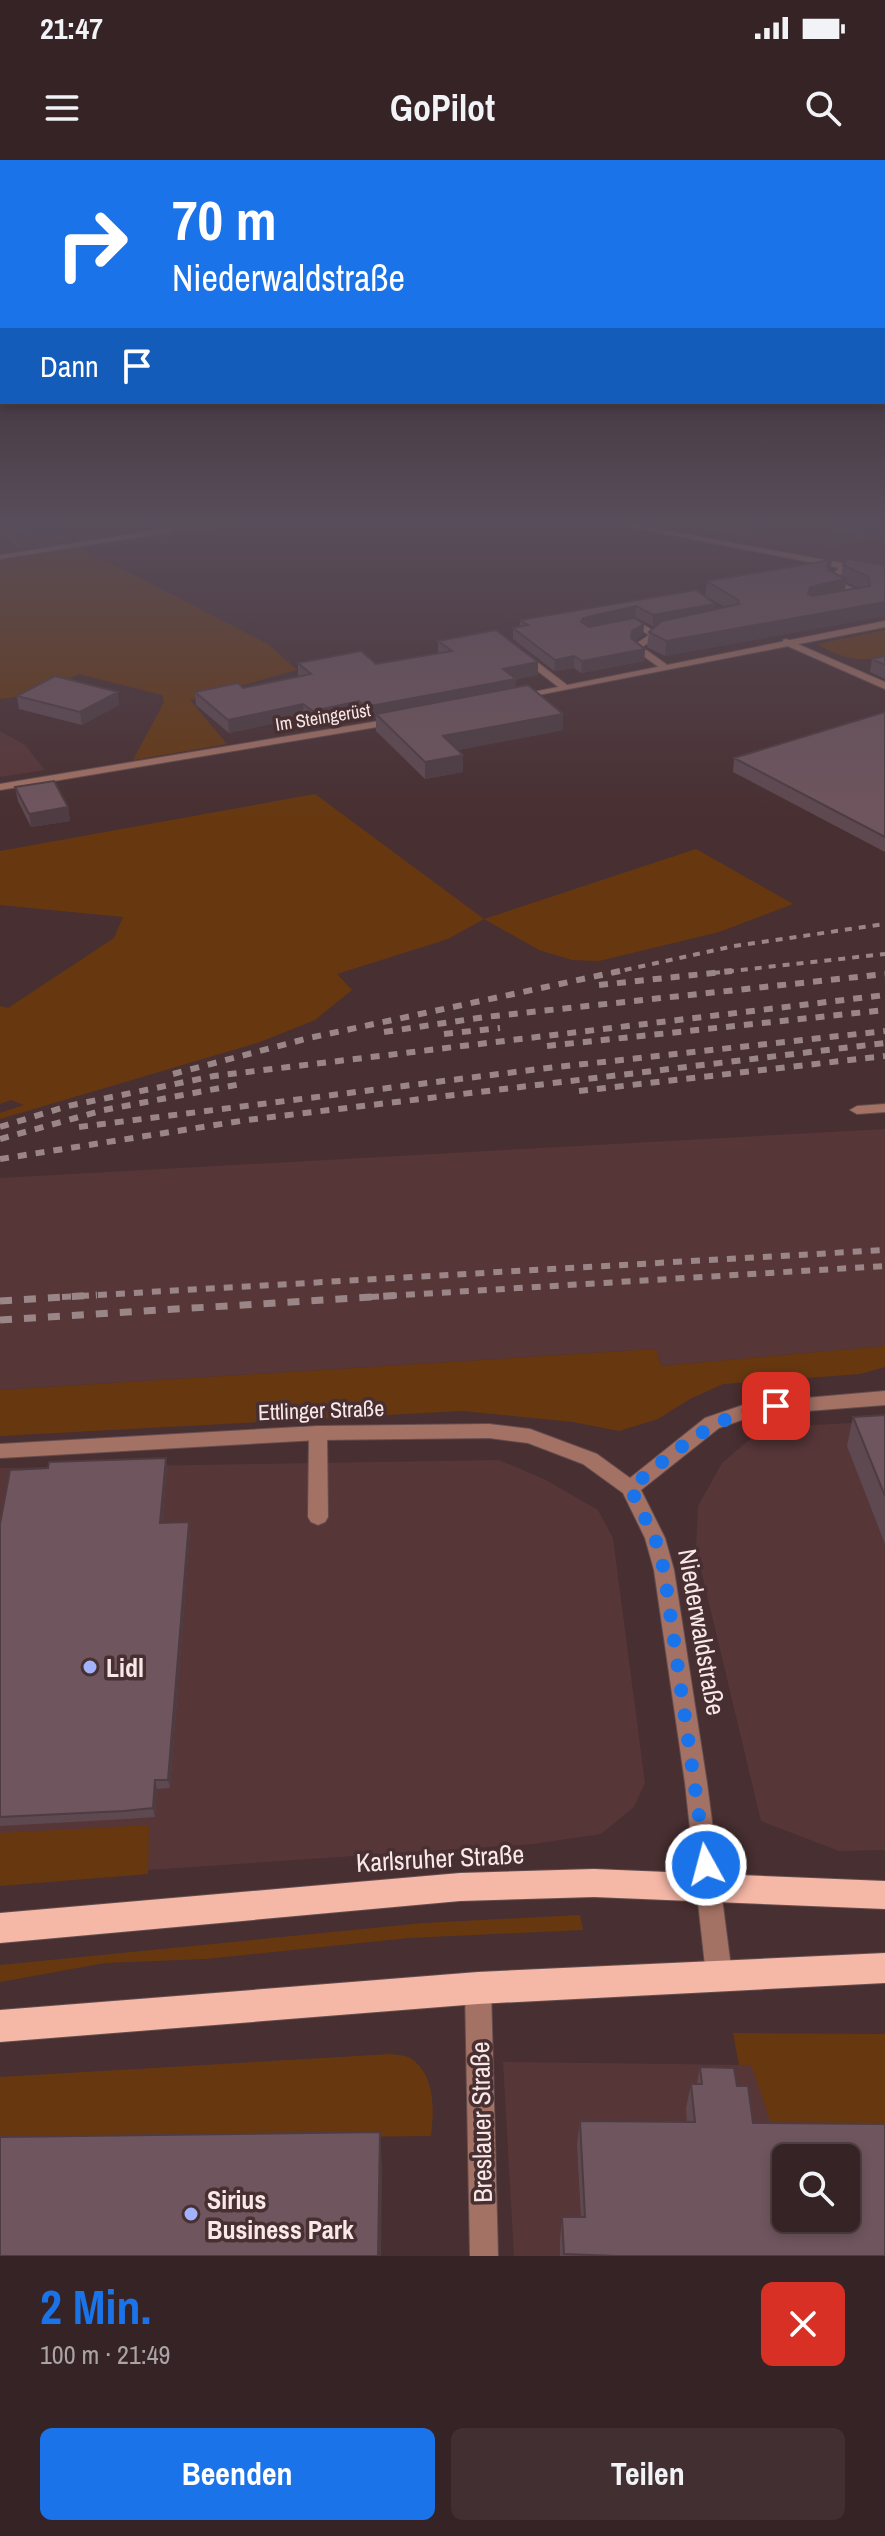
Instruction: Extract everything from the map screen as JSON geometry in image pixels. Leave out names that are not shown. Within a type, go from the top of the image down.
[{"type":"main road","name":"Karlsruher Straße","points":[[0,1928],[460,1887],[594,1883],[885,1895]]},
{"type":"main road","points":[[0,2026],[478,1988],[885,1968]]},
{"type":"street","points":[[612,628],[636,623],[655,635],[636,647],[663,666]]},
{"type":"street","points":[[504,699],[885,624]]},
{"type":"street","points":[[650,632],[663,629]]},
{"type":"street","points":[[786,642],[885,686]]},
{"type":"street","points":[[509,645],[564,687]]},
{"type":"street","points":[[849,670],[873,663]]},
{"type":"street","name":"Im Steingerüst","points":[[0,787],[414,718]]},
{"type":"street","points":[[857,1110],[885,1108]]},
{"type":"street","points":[[630,1488],[712,1423],[755,1408],[885,1398]]},
{"type":"street","name":"Ettlinger Straße","points":[[0,1451],[318,1433],[489,1431],[530,1436],[590,1459],[630,1488]]},
{"type":"street","points":[[318,1433],[318,1517]]},
{"type":"street","name":"Niederwaldstraße","points":[[630,1488],[655,1538],[664,1570],[719,1975]]},
{"type":"street","name":"Breslauer Straße","points":[[478,1988],[484,2256]]},
{"type":"shaded area","points":[[0,623],[227,623],[268,644],[297,670],[190,700],[227,744],[133,760],[164,702],[162,695],[79,674],[38,694],[0,699]]},
{"type":"shaded area","points":[[885,630],[885,656],[876,658],[850,658],[817,644]]},
{"type":"shaded area","points":[[0,731],[25,745],[45,770],[0,777]]},
{"type":"shaded area","points":[[315,794],[484,919],[448,939],[337,974],[352,990],[315,1020],[260,1042],[0,1119],[0,1113],[24,1105],[11,1100],[0,1104],[0,1006],[8,1008],[114,938],[123,917],[0,905],[0,851]]},
{"type":"shaded area","points":[[696,849],[793,904],[719,932],[599,961],[572,960],[539,950],[484,919]]},
{"type":"shaded area","points":[[885,1129],[885,1346],[661,1366],[656,1349],[0,1390],[0,1178]]},
{"type":"shaded area","points":[[885,1346],[885,1367],[860,1374],[723,1384],[690,1399],[658,1419],[619,1431],[573,1422],[462,1411],[0,1436],[0,1390],[656,1349],[661,1366]]},
{"type":"shaded area","points":[[885,1421],[885,1850],[839,1851],[761,1821],[696,1549],[698,1506],[722,1463],[763,1428]]},
{"type":"shaded area","points":[[499,1460],[546,1480],[598,1510],[613,1538],[645,1783],[634,1807],[601,1834],[533,1844],[0,1880],[0,1468]]},
{"type":"shaded area","points":[[149,1825],[148,1874],[0,1886],[0,1833]]},
{"type":"shaded area","points":[[580,1915],[583,1930],[409,1938],[205,1959],[105,1963],[0,1982],[0,1965],[424,1923]]},
{"type":"shaded area","points":[[733,2033],[885,2034],[885,2127],[772,2126],[751,2065],[739,2065]]},
{"type":"shaded area","points":[[391,2054],[410,2058],[425,2073],[433,2105],[431,2136],[0,2141],[0,2077]]},
{"type":"shaded area","points":[[503,2062],[751,2065],[885,2127],[885,2256],[514,2256]]},
{"type":"building","points":[[525,623],[582,623],[589,627],[610,623],[642,623],[632,631],[631,638],[645,649],[582,661],[574,656],[555,660],[513,628],[528,625]]},
{"type":"building","points":[[660,623],[768,623],[666,641],[649,632]]},
{"type":"building","points":[[496,630],[538,662],[503,669],[516,679],[365,707],[359,701],[313,711],[303,704],[228,720],[195,692],[238,683],[243,688],[311,674],[298,663],[361,651],[376,664],[452,651],[438,641]]},
{"type":"building","points":[[885,656],[885,665],[872,659]]},
{"type":"building","points":[[55,676],[118,692],[80,712],[17,696]]},
{"type":"building","points":[[528,685],[563,714],[443,736],[463,755],[425,762],[376,714]]},
{"type":"building","points":[[885,712],[885,837],[734,758]]},
{"type":"building","points":[[54,781],[68,807],[29,814],[15,787]]},
{"type":"building","points":[[885,1415],[885,1496],[853,1417]]},
{"type":"building","name":"Lidl","points":[[166,1458],[160,1523],[189,1522],[168,1780],[155,1780],[153,1808],[0,1817],[0,1524],[10,1470],[48,1468],[49,1462]]},
{"type":"building","points":[[700,2067],[734,2068],[737,2086],[748,2086],[753,2123],[885,2124],[885,2256],[564,2254],[562,2217],[585,2217],[580,2121],[695,2122],[691,2084],[702,2084]]},
{"type":"building","name":"Sirius Business Park","points":[[380,2132],[378,2256],[0,2256],[0,2137]]},
{"type":"railway","points":[[611,973],[734,946],[885,924]]},
{"type":"railway","points":[[713,973],[885,954]]},
{"type":"railway","points":[[173,1074],[309,1038],[620,971]]},
{"type":"railway","points":[[713,973],[732,971]]},
{"type":"railway","points":[[599,985],[713,973]]},
{"type":"railway","points":[[384,1032],[485,1017],[885,974]]},
{"type":"railway","points":[[0,1127],[68,1106],[214,1076],[885,995]]},
{"type":"railway","points":[[547,1046],[885,1010]]},
{"type":"railway","points":[[444,1034],[500,1028]]},
{"type":"railway","points":[[79,1127],[539,1069],[885,1031]]},
{"type":"railway","points":[[0,1159],[247,1120],[885,1043]]},
{"type":"railway","points":[[579,1091],[885,1056]]},
{"type":"railway","points":[[0,1139],[104,1110],[241,1084]]},
{"type":"railway","points":[[97,1295],[885,1250]]},
{"type":"railway","points":[[396,1295],[885,1266]]},
{"type":"railway","points":[[0,1301],[97,1295]]},
{"type":"railway","points":[[62,1297],[97,1295]]},
{"type":"railway","points":[[0,1320],[396,1295]]},
{"type":"railway","points":[[370,1297],[396,1295]]},
{"type":"railway","points":[[396,1295],[403,1295]]},
{"type":"place","name":"Lidl","points":[[90,1667]]},
{"type":"place","name":"Sirius Business Park","points":[[191,2214]]},
{"type":"route","points":[[706,1865],[664,1570],[655,1538],[630,1488],[712,1423],[755,1408],[776,1406]]}]
